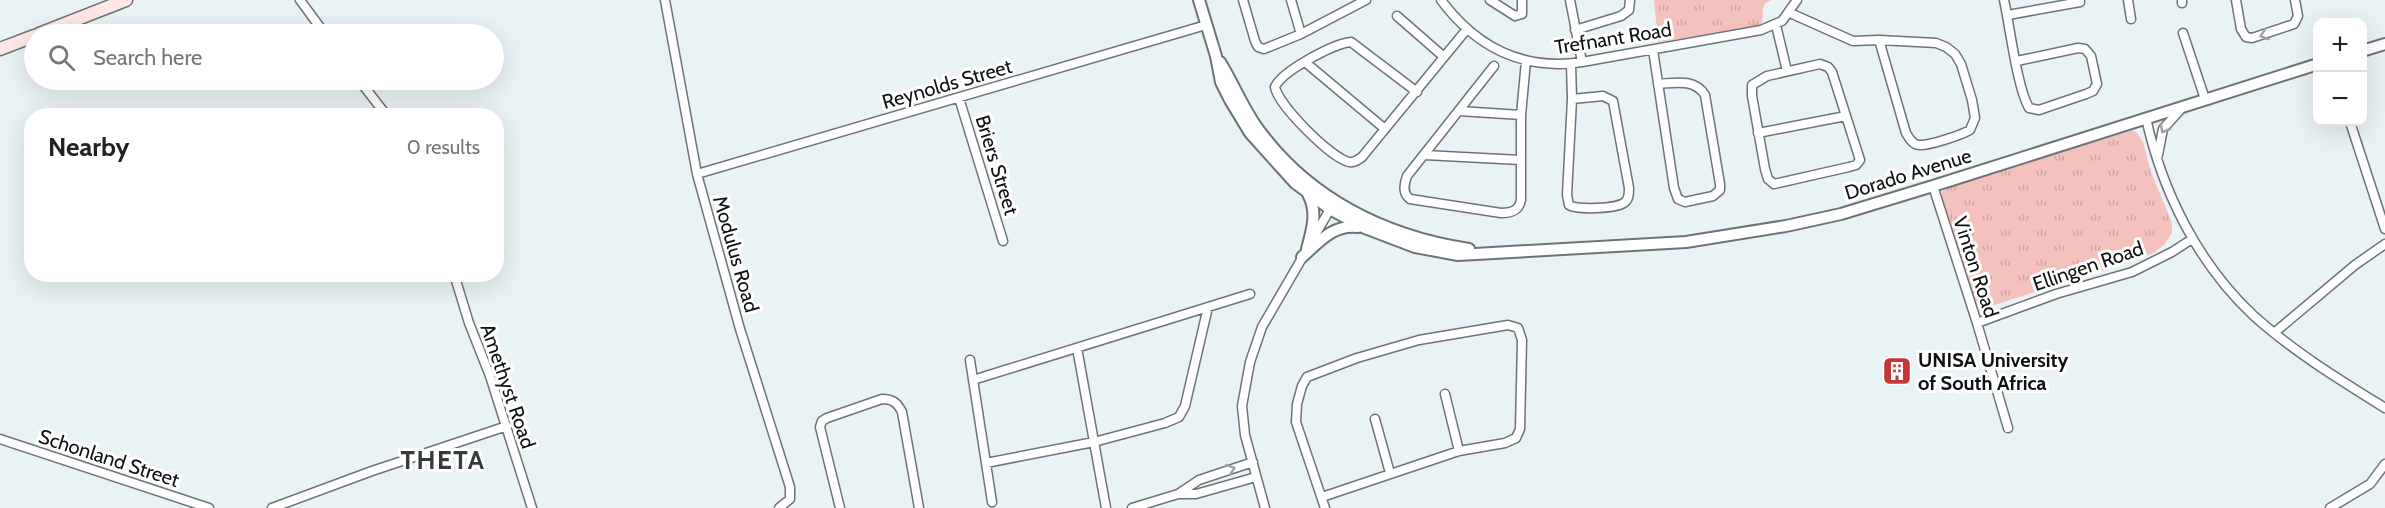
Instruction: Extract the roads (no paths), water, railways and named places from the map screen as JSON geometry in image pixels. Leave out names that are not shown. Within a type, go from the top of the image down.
[{"type":"main road","points":[[65,24],[126,0]]},
{"type":"main road","points":[[0,49],[24,40]]},
{"type":"street","points":[[300,0],[318,24]]},
{"type":"street","name":"Modulus Road","points":[[665,0],[697,174],[740,329],[790,487],[792,503],[779,508]]},
{"type":"street","points":[[1199,0],[1216,56],[1221,82],[1245,126],[1279,167],[1307,192],[1332,206]]},
{"type":"street","points":[[1243,0],[1255,41],[1261,49],[1270,48],[1301,34],[1348,4],[1366,0]]},
{"type":"street","points":[[1291,0],[1301,34]]},
{"type":"street","name":"Trefnant Road","points":[[1441,0],[1467,29],[1505,54],[1547,65],[1571,64],[1761,30],[1776,25],[1790,13],[1797,0]]},
{"type":"street","points":[[1490,0],[1515,16],[1522,14],[1522,0]]},
{"type":"street","points":[[1570,0],[1582,62]]},
{"type":"street","points":[[1575,30],[1621,16],[1629,10],[1630,0]]},
{"type":"street","points":[[2004,0],[2017,61],[2028,106],[2034,110],[2090,93],[2097,84],[2091,56],[2085,49],[2017,61]]},
{"type":"street","points":[[2128,0],[2131,19]]},
{"type":"street","points":[[2236,0],[2242,31],[2246,37],[2252,38],[2294,24],[2298,16],[2295,0]]},
{"type":"street","points":[[2008,15],[2080,2]]},
{"type":"street","points":[[1790,13],[1846,38],[1861,41],[1879,40],[1944,45],[1955,54],[1964,70],[1975,112],[1975,123],[1970,130],[1922,145],[1912,142],[1906,133],[1879,40]]},
{"type":"street","points":[[1397,16],[1444,57]]},
{"type":"street","name":"Reynolds Street","points":[[697,174],[1206,25]]},
{"type":"street","points":[[1776,25],[1787,71]]},
{"type":"street","points":[[1417,92],[1354,42],[1344,43],[1305,62],[1279,81],[1275,87],[1293,118],[1336,155],[1351,162],[1362,157],[1417,92],[1467,29]]},
{"type":"street","points":[[2183,33],[2205,99]]},
{"type":"street","points":[[2367,49],[2385,44]]},
{"type":"street","points":[[1653,50],[1658,84],[1677,197],[1685,202],[1716,195],[1720,190],[1719,178],[1705,95],[1693,84],[1658,84]]},
{"type":"street","points":[[1216,56],[1248,113],[1271,144],[1332,206]]},
{"type":"street","points":[[1494,66],[1407,176],[1404,189],[1406,196],[1418,201],[1501,213],[1512,212],[1520,204],[1521,114],[1526,61]]},
{"type":"street","points":[[1305,62],[1385,129]]},
{"type":"street","points":[[1571,64],[1572,99],[1567,195],[1569,205],[1575,208],[1613,206],[1623,203],[1627,199],[1629,189],[1613,101],[1603,96],[1572,99]]},
{"type":"street","points":[[1820,64],[1828,67],[1834,76],[1846,116],[1859,154],[1858,164],[1781,183],[1774,184],[1768,179],[1758,133],[1752,85],[1762,77],[1820,64]]},
{"type":"street","name":"Dorado Avenue","points":[[1332,206],[1365,228],[1415,247],[1458,255],[1640,246],[1735,236],[1841,214],[2313,66]]},
{"type":"street","points":[[367,90],[381,108]]},
{"type":"street","name":"Briers Street","points":[[959,98],[1003,241]]},
{"type":"street","points":[[2157,160],[2163,129],[2172,116],[2186,105]]},
{"type":"street","points":[[1459,111],[1521,114]]},
{"type":"street","points":[[1758,133],[1846,116]]},
{"type":"street","points":[[2146,118],[2157,160],[2180,216],[2192,239],[2232,292],[2274,333],[2318,367],[2385,408]]},
{"type":"street","points":[[2351,126],[2385,228]]},
{"type":"street","points":[[1425,155],[1520,160]]},
{"type":"street","name":"Vinton Road","points":[[1933,186],[2008,428]]},
{"type":"street","points":[[1305,253],[1312,230],[1314,211],[1307,192]]},
{"type":"street","points":[[1265,508],[1245,435],[1242,415],[1250,362],[1262,327],[1332,206]]},
{"type":"street","name":"Dorado Avenue","points":[[1332,206],[1398,233],[1436,244],[1496,254]]},
{"type":"street","points":[[1305,253],[1335,230],[1351,226],[1365,228]]},
{"type":"street","name":"Ellingen Road","points":[[1977,323],[2056,294],[2132,272],[2192,239]]},
{"type":"street","points":[[2274,333],[2349,270],[2385,244]]},
{"type":"street","name":"Amethyst Road","points":[[456,282],[507,426],[532,508]]},
{"type":"street","points":[[973,380],[1250,294]]},
{"type":"street","points":[[986,463],[1094,442],[1179,417],[1186,402],[1208,307]]},
{"type":"street","points":[[1322,497],[1459,451],[1509,442],[1519,434],[1522,340],[1516,327],[1502,326],[1419,340],[1311,375],[1304,382],[1295,416],[1325,508]]},
{"type":"street","points":[[1077,348],[1106,508]]},
{"type":"street","points":[[970,360],[992,502]]},
{"type":"street","points":[[1445,394],[1459,451]]},
{"type":"street","points":[[840,508],[819,427],[822,421],[882,399],[890,399],[898,404],[902,412],[919,508]]},
{"type":"street","points":[[1375,419],[1390,473]]},
{"type":"street","points":[[272,508],[372,471],[507,426]]},
{"type":"street","name":"Schonland Street","points":[[0,439],[209,508]]},
{"type":"street","points":[[1132,508],[1178,494],[1199,480],[1253,462]]},
{"type":"street","points":[[2330,508],[2370,484],[2385,464]]},
{"type":"street","points":[[1178,494],[1196,494],[1257,477]]},
{"type":"place","name":"UNISA University of South Africa","points":[[1897,371]]},
{"type":"district","name":"THETA","points":[[443,460]]}]
